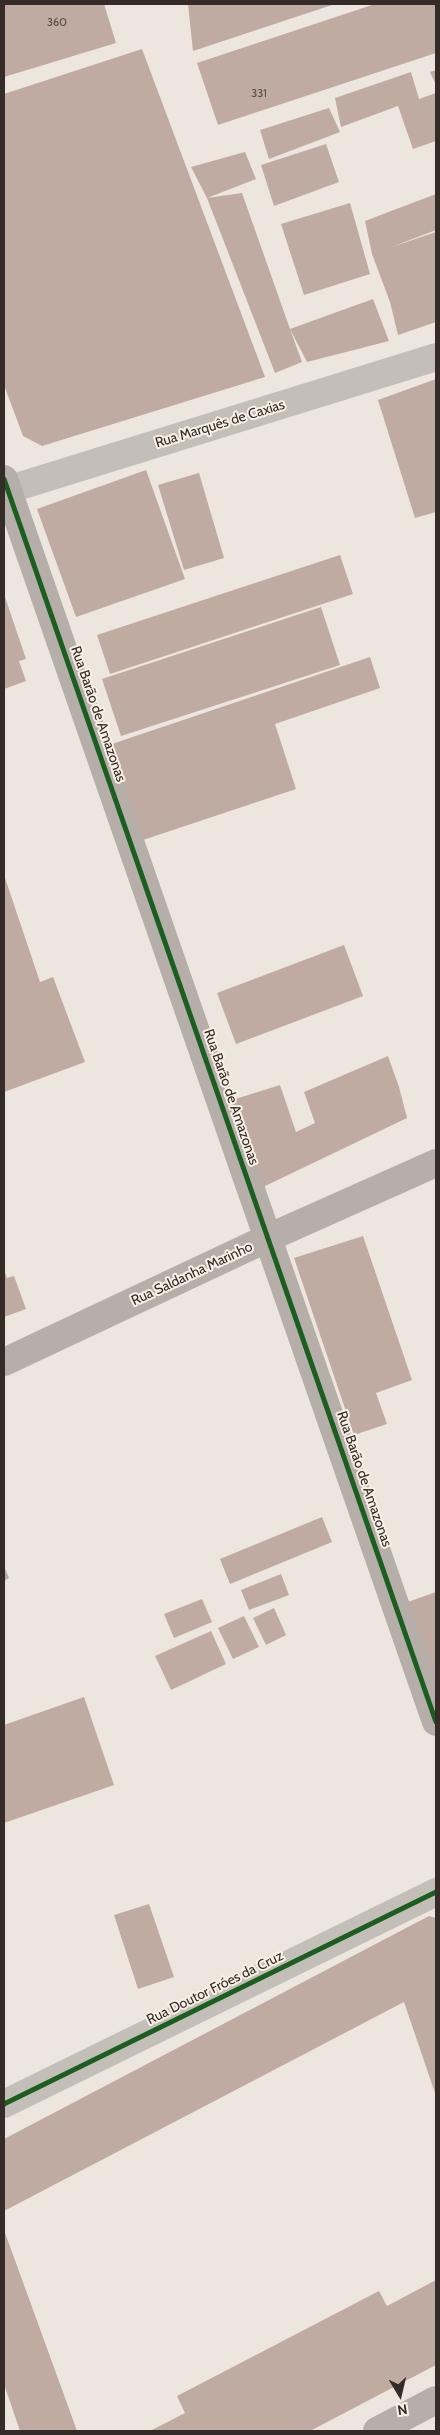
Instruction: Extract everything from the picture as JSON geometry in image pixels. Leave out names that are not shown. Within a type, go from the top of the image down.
[{"type":"main road","name":"Rua Barão de Amazonas","points":[[5,487],[436,1722]]},
{"type":"main road","name":"Rua Saldanha Marinho","points":[[4,1362],[268,1238],[436,1163]]},
{"type":"main road","points":[[377,2431],[436,2400]]},
{"type":"street","name":"Rua Marquês de Caxias","points":[[5,487],[436,357]]},
{"type":"street","name":"Rua Doutor Fróes da Cruz","points":[[4,2104],[436,1892]]},
{"type":"building","points":[[4,4],[104,4],[116,43],[4,77]]},
{"type":"building","points":[[188,4],[335,4],[193,51]]},
{"type":"building","points":[[375,4],[436,4],[436,53],[218,125],[197,63]]},
{"type":"building","points":[[142,49],[265,377],[42,446],[23,436],[4,385],[4,94]]},
{"type":"building","points":[[436,70],[436,85],[430,72]]},
{"type":"building","points":[[411,72],[419,99],[436,93],[436,141],[413,149],[398,106],[341,127],[335,98]]},
{"type":"building","points":[[329,108],[340,132],[269,159],[260,130]]},
{"type":"building","points":[[326,144],[339,182],[274,206],[261,165]]},
{"type":"building","points":[[245,152],[256,179],[207,198],[191,167]]},
{"type":"building","points":[[242,193],[302,362],[275,373],[207,198]]},
{"type":"building","points":[[436,194],[436,230],[389,248],[436,232],[436,322],[398,335],[390,302],[372,254],[365,221]]},
{"type":"building","points":[[350,203],[370,274],[304,295],[281,224]]},
{"type":"building","points":[[373,299],[389,341],[307,362],[290,329]]},
{"type":"building","points":[[436,379],[436,512],[415,518],[378,400]]},
{"type":"building","points":[[146,470],[185,579],[76,617],[37,509]]},
{"type":"building","points":[[199,473],[224,558],[184,570],[158,485]]},
{"type":"building","points":[[340,555],[353,594],[110,674],[97,635]]},
{"type":"building","points":[[4,594],[26,659],[19,661],[26,681],[4,689]]},
{"type":"building","points":[[321,607],[340,665],[121,736],[102,679]]},
{"type":"building","points":[[370,657],[380,688],[275,724],[296,789],[137,842],[106,746]]},
{"type":"building","points":[[4,875],[40,982],[53,977],[85,1062],[4,1092]]},
{"type":"building","points":[[344,945],[363,996],[236,1044],[217,993]]},
{"type":"building","points":[[388,1056],[407,1118],[263,1187],[229,1101],[280,1085],[296,1132],[315,1123],[304,1092]]},
{"type":"building","points":[[363,1236],[412,1380],[376,1393],[387,1424],[354,1435],[294,1258]]},
{"type":"building","points":[[4,1270],[7,1278],[14,1276],[26,1309],[4,1317]]},
{"type":"building","points":[[322,1517],[332,1542],[230,1584],[220,1559]]},
{"type":"building","points":[[4,1566],[9,1578],[4,1581]]},
{"type":"building","points":[[281,1574],[289,1595],[249,1610],[241,1590]]},
{"type":"building","points":[[436,1592],[436,1698],[402,1604]]},
{"type":"building","points":[[202,1599],[212,1622],[174,1638],[164,1614]]},
{"type":"building","points":[[274,1608],[286,1635],[266,1645],[253,1618]]},
{"type":"building","points":[[244,1616],[259,1647],[233,1659],[218,1628]]},
{"type":"building","points":[[211,1631],[226,1664],[171,1690],[155,1656]]},
{"type":"building","points":[[84,1697],[114,1785],[4,1823],[4,1725]]},
{"type":"building","points":[[149,1904],[174,1977],[138,1989],[114,1915]]},
{"type":"building","points":[[429,1916],[436,1918],[436,2096],[404,2002],[4,2211],[4,2139]]},
{"type":"building","points":[[4,2230],[77,2431],[20,2431],[4,2384]]},
{"type":"building","points":[[436,2280],[436,2365],[310,2431],[150,2431],[185,2413],[177,2396],[379,2291],[387,2306]]},
{"type":"cycle path","points":[[4,479],[436,1722]]},
{"type":"cycle path","points":[[4,2104],[436,1892]]}]
